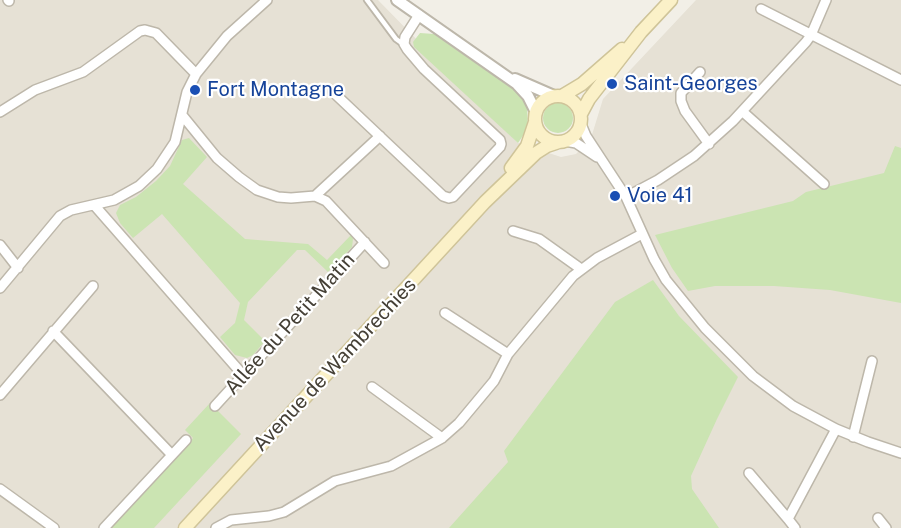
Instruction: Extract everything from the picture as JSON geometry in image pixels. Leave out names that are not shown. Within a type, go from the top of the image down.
[{"type":"main road","points":[[641,32],[582,84],[543,101],[536,117],[538,130],[543,137],[551,141],[562,141],[575,135],[589,99],[641,32],[671,0]]},
{"type":"main road","points":[[558,96],[576,103],[581,119]]},
{"type":"main road","name":"Avenue de Wambrechies","points":[[485,202],[522,154],[536,117]]},
{"type":"main road","name":"Avenue de Wambrechies","points":[[185,528],[485,202],[536,153],[562,141]]},
{"type":"street","points":[[0,288],[60,216],[71,210],[114,200],[130,192],[152,175],[172,149],[187,92],[196,74],[219,44],[267,0]]},
{"type":"street","points":[[397,0],[499,70],[523,90],[531,100],[536,117]]},
{"type":"street","points":[[626,197],[669,173],[709,144],[742,112],[812,35],[826,0]]},
{"type":"street","points":[[761,9],[901,80]]},
{"type":"street","points":[[333,92],[443,196],[449,198],[500,147],[500,140],[424,69],[404,44],[405,37],[419,15]]},
{"type":"street","points":[[0,111],[35,90],[83,72],[140,31],[145,30],[156,33],[196,74]]},
{"type":"street","points":[[499,70],[558,96]]},
{"type":"street","points":[[700,72],[684,89],[680,97],[685,111],[709,144]]},
{"type":"street","points":[[742,112],[824,184]]},
{"type":"street","points":[[182,115],[218,158],[239,177],[257,190],[278,197],[321,197],[384,263]]},
{"type":"street","points":[[581,119],[586,136],[626,197],[642,234],[672,289],[718,342],[769,389],[793,406],[836,429],[901,453]]},
{"type":"street","points":[[315,196],[380,136]]},
{"type":"street","points":[[562,141],[576,143],[603,162]]},
{"type":"street","points":[[96,206],[243,375]]},
{"type":"street","points":[[513,231],[539,239],[581,269]]},
{"type":"street","points":[[216,528],[231,520],[284,512],[335,481],[400,462],[442,438],[455,428],[494,381],[508,354],[567,282],[581,269],[642,234]]},
{"type":"street","name":"Allée du Petit Matin","points":[[214,406],[365,242]]},
{"type":"street","points":[[0,244],[18,268]]},
{"type":"street","points":[[0,395],[93,286]]},
{"type":"street","points":[[445,313],[508,354]]},
{"type":"street","points":[[53,331],[172,455]]},
{"type":"street","points":[[853,436],[872,361]]},
{"type":"street","points":[[372,387],[442,438]]},
{"type":"street","points":[[788,519],[836,429]]},
{"type":"street","points":[[104,528],[186,441]]},
{"type":"street","points":[[749,473],[795,528]]},
{"type":"street","points":[[0,489],[54,528]]},
{"type":"street","points":[[878,518],[886,528]]},
{"type":"lane","points":[[367,0],[396,39],[404,44]]},
{"type":"shaded area","points":[[0,0],[378,0],[518,143],[561,157],[576,154],[591,138],[603,99],[696,0],[901,0],[901,528],[0,528]]},
{"type":"green space","points":[[420,33],[434,34],[516,91],[527,104],[528,128],[518,143],[414,47],[413,42]]},
{"type":"green space","points":[[558,103],[569,107],[573,118],[569,129],[558,133],[547,129],[543,118],[547,107]]},
{"type":"green space","points":[[189,138],[207,157],[183,184],[245,239],[308,244],[327,260],[352,234],[352,247],[328,272],[305,250],[297,250],[248,302],[244,320],[265,341],[253,355],[247,358],[235,355],[220,337],[235,323],[240,303],[162,214],[133,238],[120,223],[116,213],[120,205],[136,197],[156,181],[170,166],[182,140]]},
{"type":"green space","points":[[895,146],[901,148],[901,303],[830,290],[774,286],[715,286],[688,291],[672,268],[655,235],[793,201],[806,192],[884,173]]},
{"type":"green space","points":[[653,280],[679,316],[738,377],[691,476],[692,489],[719,528],[449,528],[508,462],[504,451],[615,302]]},
{"type":"green space","points":[[210,403],[241,434],[154,528],[110,528],[193,438],[185,430]]},
{"type":"place","name":"Saint-Georges","points":[[612,84]]},
{"type":"place","name":"Fort Montagne","points":[[195,90]]},
{"type":"place","name":"Voie 41","points":[[615,196]]}]
